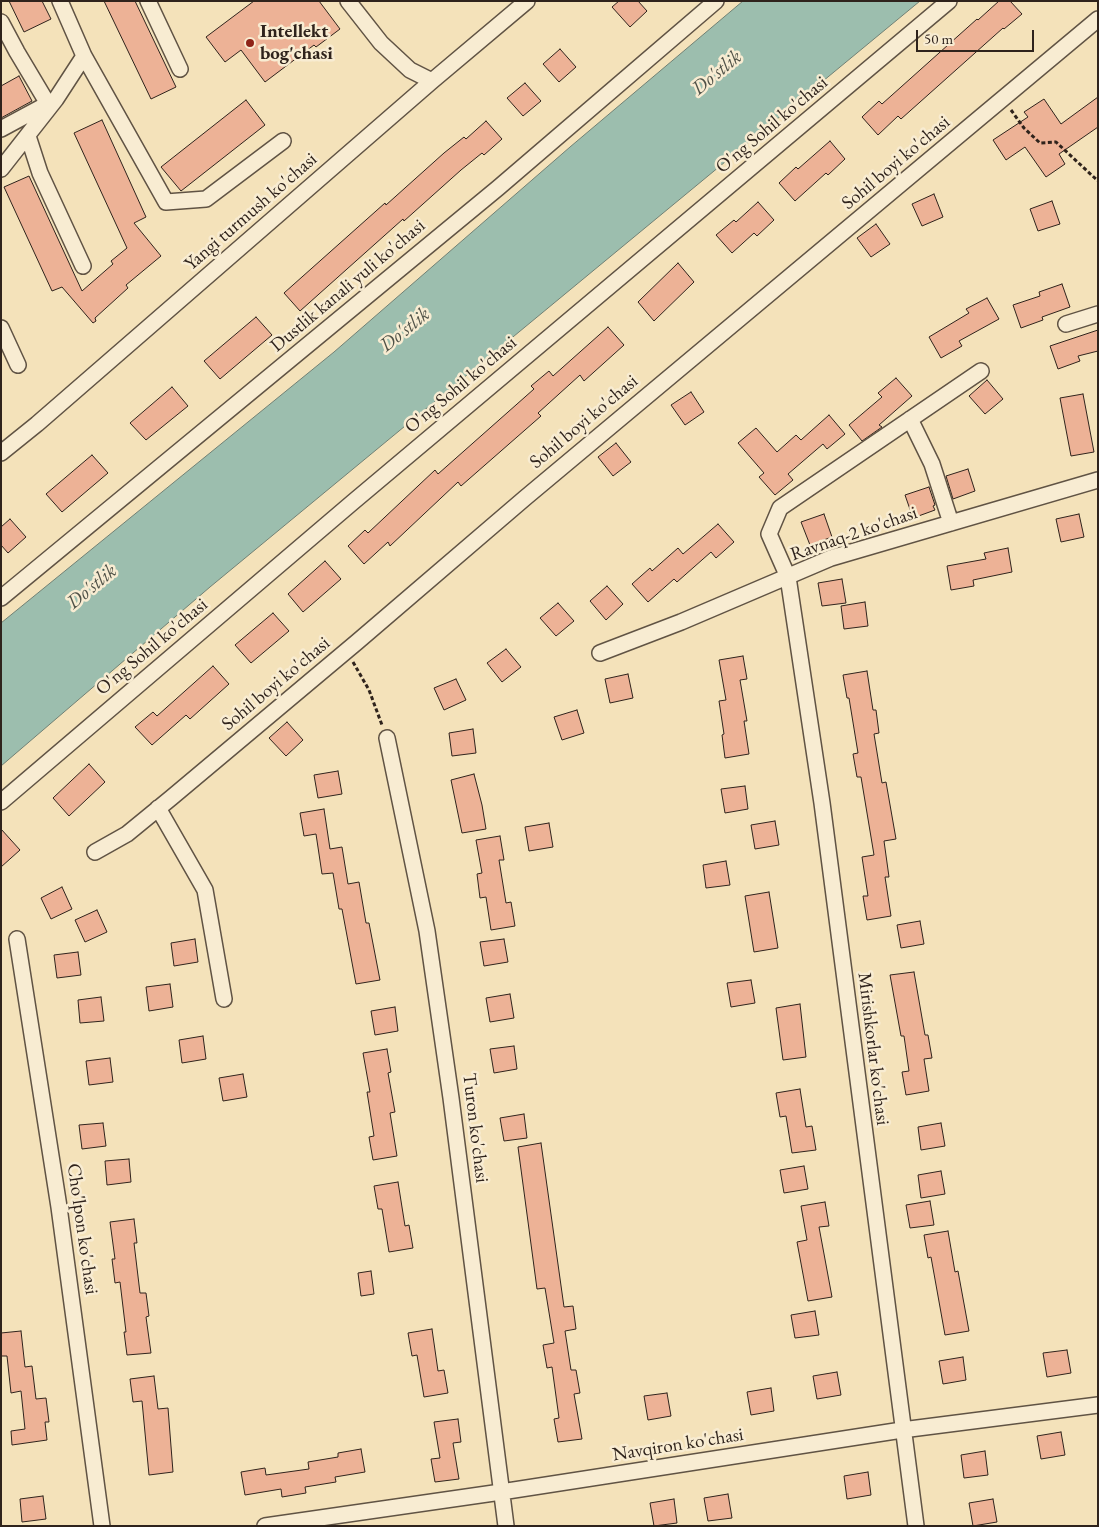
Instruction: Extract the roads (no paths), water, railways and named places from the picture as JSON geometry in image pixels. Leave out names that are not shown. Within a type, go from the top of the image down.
[{"type":"street","points":[[60,1],[84,56],[166,202],[206,199],[283,141]]},
{"type":"street","points":[[148,1],[180,69]]},
{"type":"street","points":[[348,1],[380,43],[410,70],[432,81]]},
{"type":"street","name":"Yangi turmush ko'chasi","points":[[1,453],[38,424],[432,81],[527,1]]},
{"type":"street","name":"Dustlik kanali yuli ko'chasi","points":[[1,598],[498,188],[716,1]]},
{"type":"street","name":"O'ng Sohil ko'chasi","points":[[1,802],[353,502],[949,1]]},
{"type":"street","name":"Sohil boyi ko'chasi","points":[[95,852],[127,834],[1098,19]]},
{"type":"street","points":[[1,22],[16,52],[52,102]]},
{"type":"street","points":[[1,169],[28,136],[84,56]]},
{"type":"street","points":[[1,129],[52,102]]},
{"type":"street","points":[[28,136],[40,173],[83,266]]},
{"type":"street","points":[[1066,324],[1098,314]]},
{"type":"street","points":[[1,328],[18,365]]},
{"type":"street","name":"Mirishkorlar ko'chasi","points":[[916,1526],[902,1430],[822,803],[788,577],[769,534],[780,508],[981,371]]},
{"type":"street","points":[[910,419],[932,464],[951,523]]},
{"type":"street","name":"Ravnaq-2 ko'chasi","points":[[600,653],[680,622],[831,558],[1098,480]]},
{"type":"street","name":"Turon ko'chasi","points":[[387,738],[427,931],[451,1098],[506,1526]]},
{"type":"street","points":[[158,808],[205,890],[224,999]]},
{"type":"street","name":"Cho'lpon ko'chasi","points":[[17,939],[59,1207],[102,1526]]},
{"type":"street","name":"Navqiron ko'chasi","points":[[266,1526],[902,1430],[1098,1405]]},
{"type":"water","name":"Do'stlik","points":[[743,1],[920,1],[210,587],[1,766],[1,623],[334,352],[570,147]]},
{"type":"place","name":"Intellekt bog'chasi","points":[[250,43]]}]
